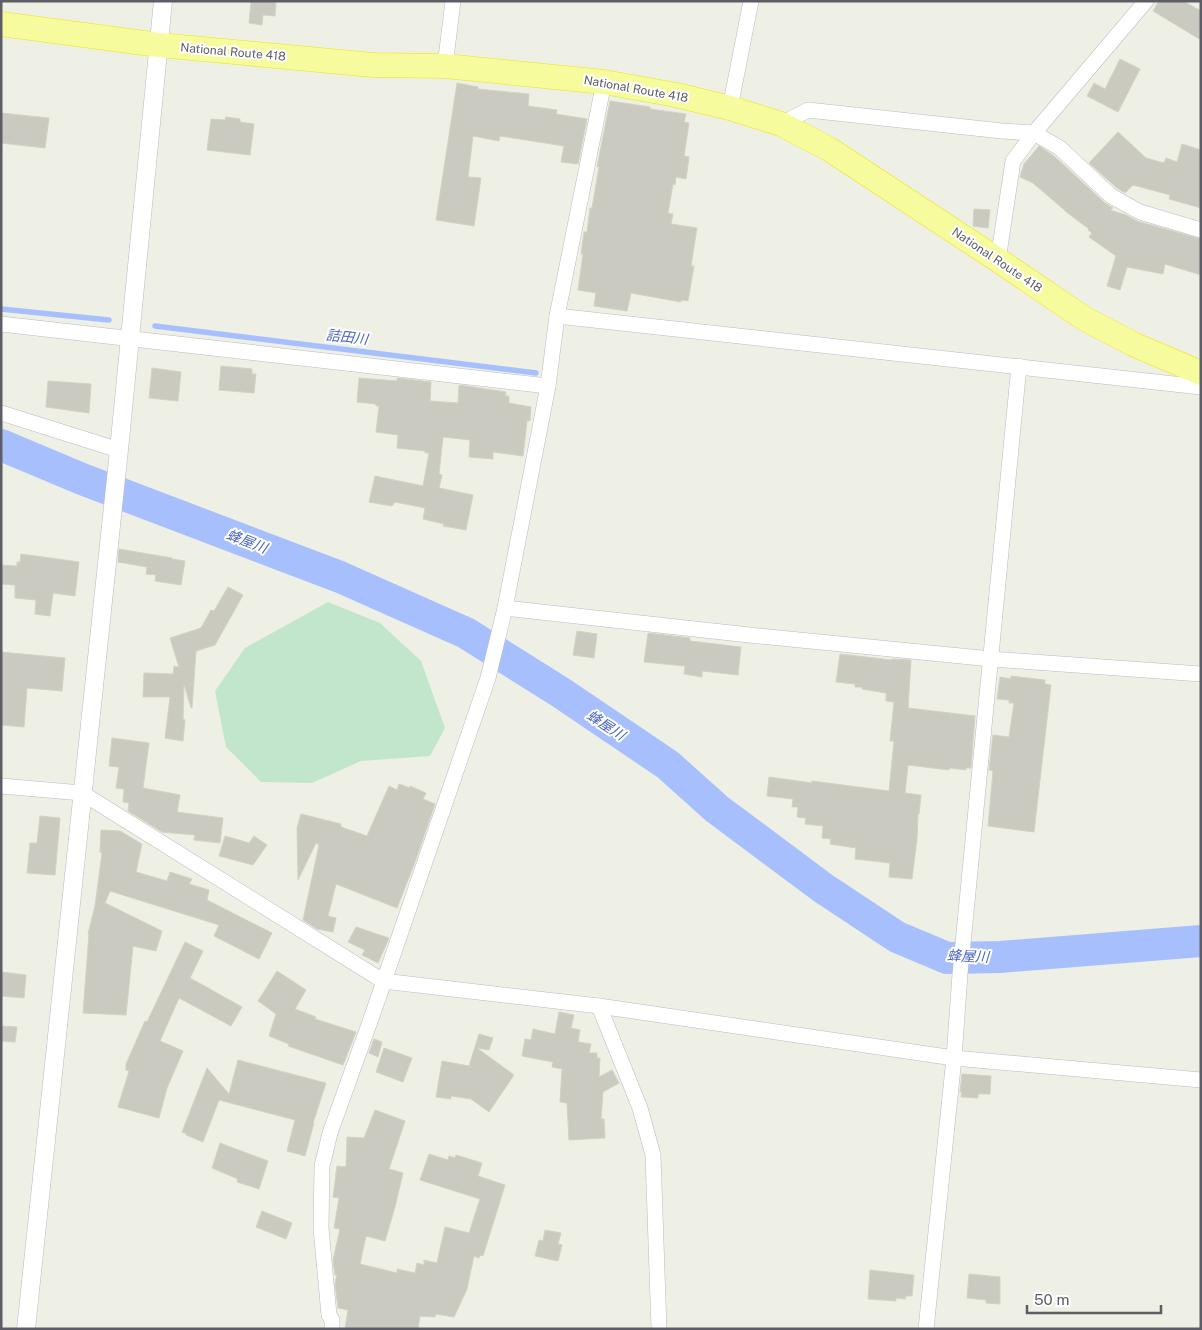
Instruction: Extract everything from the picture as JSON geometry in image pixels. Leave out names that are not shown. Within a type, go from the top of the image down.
[{"type":"highway","name":"National Route 418","points":[[1,24],[159,45],[373,65],[445,66],[604,82],[676,95],[730,108],[781,124],[829,149],[1084,319],[1136,345],[1201,373]]},
{"type":"street","points":[[26,1329],[130,340],[163,1]]},
{"type":"street","points":[[445,66],[453,1]]},
{"type":"street","points":[[730,108],[751,1]]},
{"type":"street","points":[[998,260],[1014,161],[1034,133],[1146,1]]},
{"type":"street","points":[[332,1329],[321,1228],[322,1166],[330,1133],[488,678],[505,608],[548,386],[557,316],[604,82]]},
{"type":"street","points":[[781,124],[808,110],[1034,133],[1060,148],[1111,196],[1140,212],[1201,230]]},
{"type":"street","points":[[557,316],[1201,387]]},
{"type":"street","points":[[1,324],[548,386]]},
{"type":"street","points":[[926,1329],[954,1058],[960,974],[1019,366]]},
{"type":"street","points":[[1,412],[118,456]]},
{"type":"street","points":[[505,608],[991,659],[1201,674]]},
{"type":"street","points":[[1,786],[82,793],[383,981],[598,1006],[954,1058],[1201,1080]]},
{"type":"street","points":[[598,1006],[640,1108],[652,1155],[659,1329]]},
{"type":"green space","points":[[328,602],[380,623],[421,661],[445,728],[430,756],[361,761],[312,783],[261,782],[226,747],[215,691],[245,648]]},
{"type":"building","points":[[251,1],[276,1],[275,16],[263,15],[262,25],[249,23]]},
{"type":"building","points":[[1159,1],[1183,1],[1201,11],[1201,40],[1153,11]]},
{"type":"building","points":[[1120,59],[1140,69],[1118,112],[1087,96],[1094,83],[1105,89]]},
{"type":"building","points":[[457,83],[478,87],[478,89],[529,94],[528,106],[557,110],[556,114],[587,119],[578,164],[561,162],[564,146],[500,136],[499,141],[473,136],[468,177],[481,178],[474,226],[436,220]]},
{"type":"building","points":[[610,101],[686,114],[684,122],[689,123],[684,156],[689,157],[686,179],[676,177],[668,213],[673,214],[671,224],[697,228],[691,266],[694,266],[688,301],[681,300],[681,302],[631,293],[627,311],[594,306],[596,293],[578,290],[584,232],[587,232],[590,208],[592,208],[599,167],[597,167]]},
{"type":"building","points":[[1,113],[49,118],[45,148],[1,143]]},
{"type":"building","points":[[226,117],[254,124],[250,155],[207,150],[211,119],[225,120]]},
{"type":"building","points":[[1118,132],[1146,158],[1164,163],[1166,158],[1177,162],[1182,144],[1201,150],[1201,208],[1169,199],[1170,195],[1133,185],[1125,193],[1089,163]]},
{"type":"building","points":[[1039,146],[1054,156],[1105,203],[1113,208],[1110,210],[1137,221],[1201,239],[1201,275],[1165,264],[1163,274],[1127,267],[1120,290],[1107,286],[1116,256],[1089,237],[1092,233],[1089,229],[1033,183],[1020,177],[1024,164]]},
{"type":"building","points":[[974,209],[990,210],[988,228],[973,226]]},
{"type":"building","points":[[221,366],[252,369],[252,374],[256,374],[254,393],[219,390]]},
{"type":"building","points":[[152,368],[181,372],[178,401],[149,398]]},
{"type":"building","points":[[359,378],[397,381],[397,378],[431,382],[430,401],[458,403],[459,385],[506,392],[505,396],[509,396],[509,403],[531,407],[530,421],[527,421],[523,456],[493,452],[493,459],[469,457],[470,440],[443,437],[439,474],[442,475],[439,488],[473,495],[466,530],[443,526],[444,524],[423,519],[425,508],[395,502],[392,506],[369,502],[375,476],[423,486],[429,453],[397,448],[398,435],[376,432],[379,406],[357,402]]},
{"type":"building","points":[[48,381],[91,384],[89,413],[46,407]]},
{"type":"building","points":[[119,549],[185,561],[181,585],[155,581],[156,575],[146,574],[147,567],[118,562]]},
{"type":"building","points":[[21,554],[79,562],[75,596],[53,593],[50,616],[35,614],[36,600],[15,598],[15,585],[1,584],[1,565],[17,566],[17,562],[20,562]]},
{"type":"building","points":[[228,587],[243,595],[215,645],[196,651],[192,708],[184,684],[183,719],[185,720],[183,741],[165,738],[170,697],[143,697],[144,673],[173,674],[174,666],[179,667],[170,638],[201,628],[211,610],[214,611]]},
{"type":"building","points":[[577,631],[597,634],[594,658],[573,655]]},
{"type":"building","points":[[648,633],[690,638],[690,641],[741,647],[738,675],[702,671],[702,677],[684,674],[685,666],[644,662]]},
{"type":"building","points":[[1,652],[65,658],[62,691],[27,688],[24,727],[1,725]]},
{"type":"building","points":[[840,654],[892,660],[911,660],[908,708],[975,716],[971,768],[966,768],[966,770],[950,768],[949,770],[908,765],[905,793],[921,795],[912,879],[889,877],[890,863],[855,859],[856,848],[830,844],[831,839],[822,838],[823,826],[805,824],[806,818],[797,817],[798,807],[792,807],[793,799],[767,796],[769,777],[889,791],[894,741],[890,741],[894,702],[886,701],[886,693],[855,687],[855,684],[836,682]]},
{"type":"building","points":[[1011,676],[1045,680],[1045,684],[1051,685],[1034,832],[988,826],[993,771],[989,770],[993,735],[1009,737],[1014,703],[1009,703],[1009,700],[997,699],[1000,677],[1011,679]]},
{"type":"building","points":[[112,738],[149,743],[143,788],[180,795],[177,812],[223,818],[220,843],[194,840],[195,835],[162,832],[128,811],[129,803],[123,802],[124,789],[116,788],[119,767],[109,766]]},
{"type":"building","points":[[399,784],[410,788],[410,786],[426,793],[423,799],[435,804],[397,908],[336,884],[328,916],[336,918],[333,932],[317,929],[303,920],[319,845],[316,843],[298,880],[297,828],[301,814],[341,824],[341,827],[367,836],[389,786],[397,790]]},
{"type":"building","points":[[40,816],[60,818],[55,875],[27,873],[30,843],[37,843]]},
{"type":"building","points":[[101,830],[120,831],[142,844],[136,872],[167,881],[170,872],[192,879],[189,884],[209,890],[207,900],[272,933],[259,959],[214,936],[219,925],[110,891],[105,903],[162,931],[156,951],[133,946],[126,1015],[83,1013],[88,934],[95,906],[102,853],[100,852]]},
{"type":"building","points":[[225,836],[249,843],[254,836],[267,845],[253,865],[219,856]]},
{"type":"building","points":[[356,927],[389,938],[378,963],[362,955],[365,950],[348,942]]},
{"type":"building","points":[[185,942],[203,951],[190,978],[242,1007],[231,1026],[179,998],[160,1041],[183,1051],[167,1088],[159,1118],[118,1107],[129,1071],[126,1070],[126,1064],[145,1021],[147,1022]]},
{"type":"building","points":[[277,971],[306,990],[295,1009],[316,1017],[315,1019],[356,1032],[343,1065],[288,1046],[289,1044],[269,1036],[276,1014],[258,1001]]},
{"type":"building","points":[[1,972],[26,975],[24,998],[1,996]]},
{"type":"building","points":[[559,1012],[574,1015],[571,1028],[580,1030],[578,1042],[591,1044],[589,1053],[597,1053],[597,1058],[600,1058],[599,1077],[612,1070],[619,1083],[603,1092],[601,1119],[604,1119],[605,1138],[569,1140],[567,1103],[560,1102],[562,1069],[552,1067],[553,1062],[522,1056],[525,1039],[531,1040],[533,1029],[555,1034]]},
{"type":"building","points":[[1,1026],[17,1027],[15,1042],[1,1041]]},
{"type":"building","points":[[479,1034],[493,1038],[489,1050],[477,1048],[514,1075],[489,1112],[471,1099],[451,1096],[451,1099],[436,1097],[442,1061],[469,1066]]},
{"type":"building","points":[[374,1039],[382,1042],[378,1057],[369,1053]]},
{"type":"building","points":[[384,1048],[412,1058],[403,1082],[376,1072]]},
{"type":"building","points":[[238,1060],[326,1083],[305,1156],[287,1151],[295,1120],[219,1100],[203,1142],[182,1132],[207,1068],[229,1094]]},
{"type":"building","points":[[962,1074],[991,1076],[990,1094],[978,1094],[978,1098],[961,1097]]},
{"type":"building","points":[[375,1110],[405,1121],[389,1169],[403,1173],[385,1241],[366,1236],[360,1264],[397,1273],[397,1269],[415,1273],[417,1263],[424,1265],[424,1260],[437,1263],[445,1227],[469,1233],[480,1199],[420,1180],[429,1154],[448,1160],[449,1156],[455,1158],[456,1155],[482,1163],[478,1176],[505,1185],[483,1256],[480,1255],[479,1258],[474,1256],[467,1289],[454,1317],[436,1314],[435,1317],[420,1316],[418,1329],[345,1329],[348,1310],[338,1308],[335,1283],[337,1275],[335,1275],[333,1260],[340,1229],[334,1228],[339,1198],[333,1197],[337,1166],[346,1167],[347,1137],[364,1138]]},
{"type":"building","points":[[220,1143],[268,1161],[259,1189],[237,1182],[238,1179],[212,1168]]},
{"type":"building","points":[[262,1211],[292,1223],[286,1239],[256,1227]]},
{"type":"building","points":[[545,1230],[561,1233],[558,1244],[562,1245],[558,1261],[535,1256],[539,1240],[543,1241]]},
{"type":"building","points":[[870,1270],[914,1275],[912,1296],[906,1296],[905,1299],[896,1298],[896,1301],[868,1299]]},
{"type":"building","points":[[969,1274],[1000,1277],[1000,1304],[986,1303],[986,1300],[967,1298]]},
{"type":"waterway","name":"詰田川","points":[[1,309],[109,320]]},
{"type":"waterway","name":"詰田川","points":[[155,326],[536,373]]},
{"type":"waterway","name":"蜂屋川","points":[[1,445],[82,479],[340,577],[466,633],[560,692],[668,765],[717,809],[823,888],[897,937],[947,958],[1000,957],[1201,941]]}]
